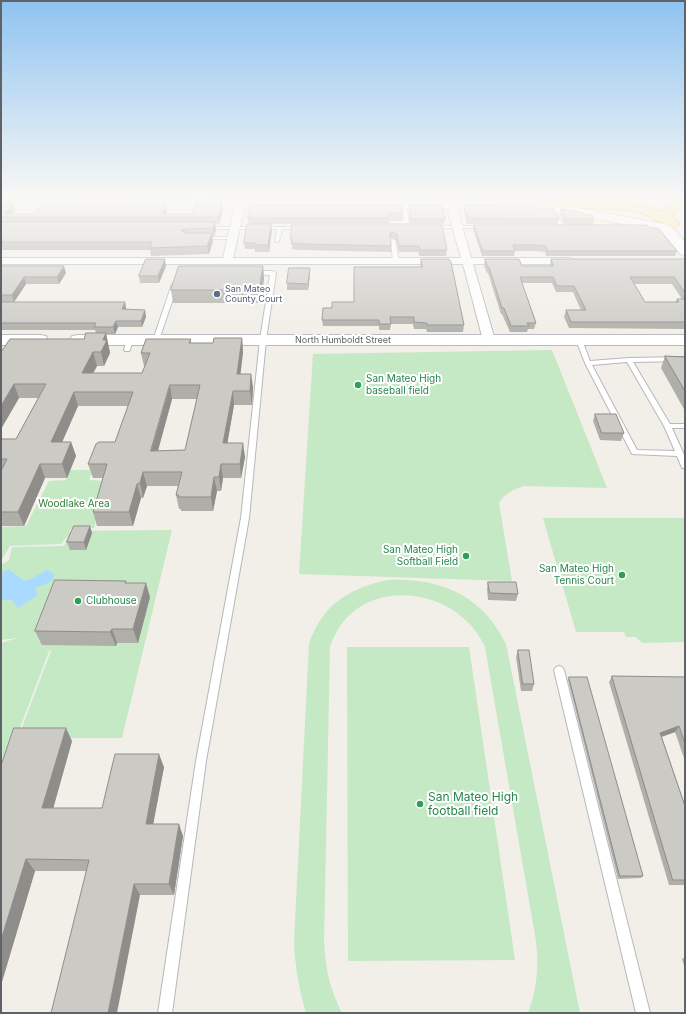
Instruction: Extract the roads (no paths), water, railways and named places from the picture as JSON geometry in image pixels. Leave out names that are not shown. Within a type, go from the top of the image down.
[{"type":"street","points":[[227,261],[230,246]]},
{"type":"street","points":[[463,246],[489,340]]},
{"type":"street","points":[[678,246],[682,258]]},
{"type":"street","points":[[1,261],[583,261]]},
{"type":"street","name":"North Humboldt Street","points":[[1,340],[60,340],[129,345],[156,340],[685,340]]},
{"type":"lane","points":[[394,246],[396,261]]},
{"type":"lane","points":[[165,1013],[200,761],[245,518],[263,340],[273,273],[249,273]]},
{"type":"lane","points":[[156,340],[177,280]]},
{"type":"lane","points":[[579,340],[588,363],[635,452],[680,454]]},
{"type":"lane","points":[[588,363],[629,360],[685,359]]},
{"type":"lane","points":[[629,360],[668,426],[685,464]]},
{"type":"lane","points":[[668,426],[685,426]]},
{"type":"lane","points":[[559,670],[643,1013]]},
{"type":"water","points":[[8,569],[23,580],[29,580],[47,570],[53,573],[54,577],[50,582],[35,589],[37,594],[35,597],[18,608],[12,600],[1,600],[1,574]]},
{"type":"place","name":"San Mateo County Court","points":[[217,294]]},
{"type":"place","name":"San Mateo High baseball field","points":[[358,385]]},
{"type":"place","name":"San Mateo High Softball Field","points":[[466,556]]},
{"type":"place","name":"San Mateo High Tennis Court","points":[[622,575]]},
{"type":"place","name":"Clubhouse","points":[[78,601]]},
{"type":"place","name":"San Mateo High football field","points":[[420,804]]},
{"type":"park label","name":"Woodlake Area","points":[[74,504]]}]
